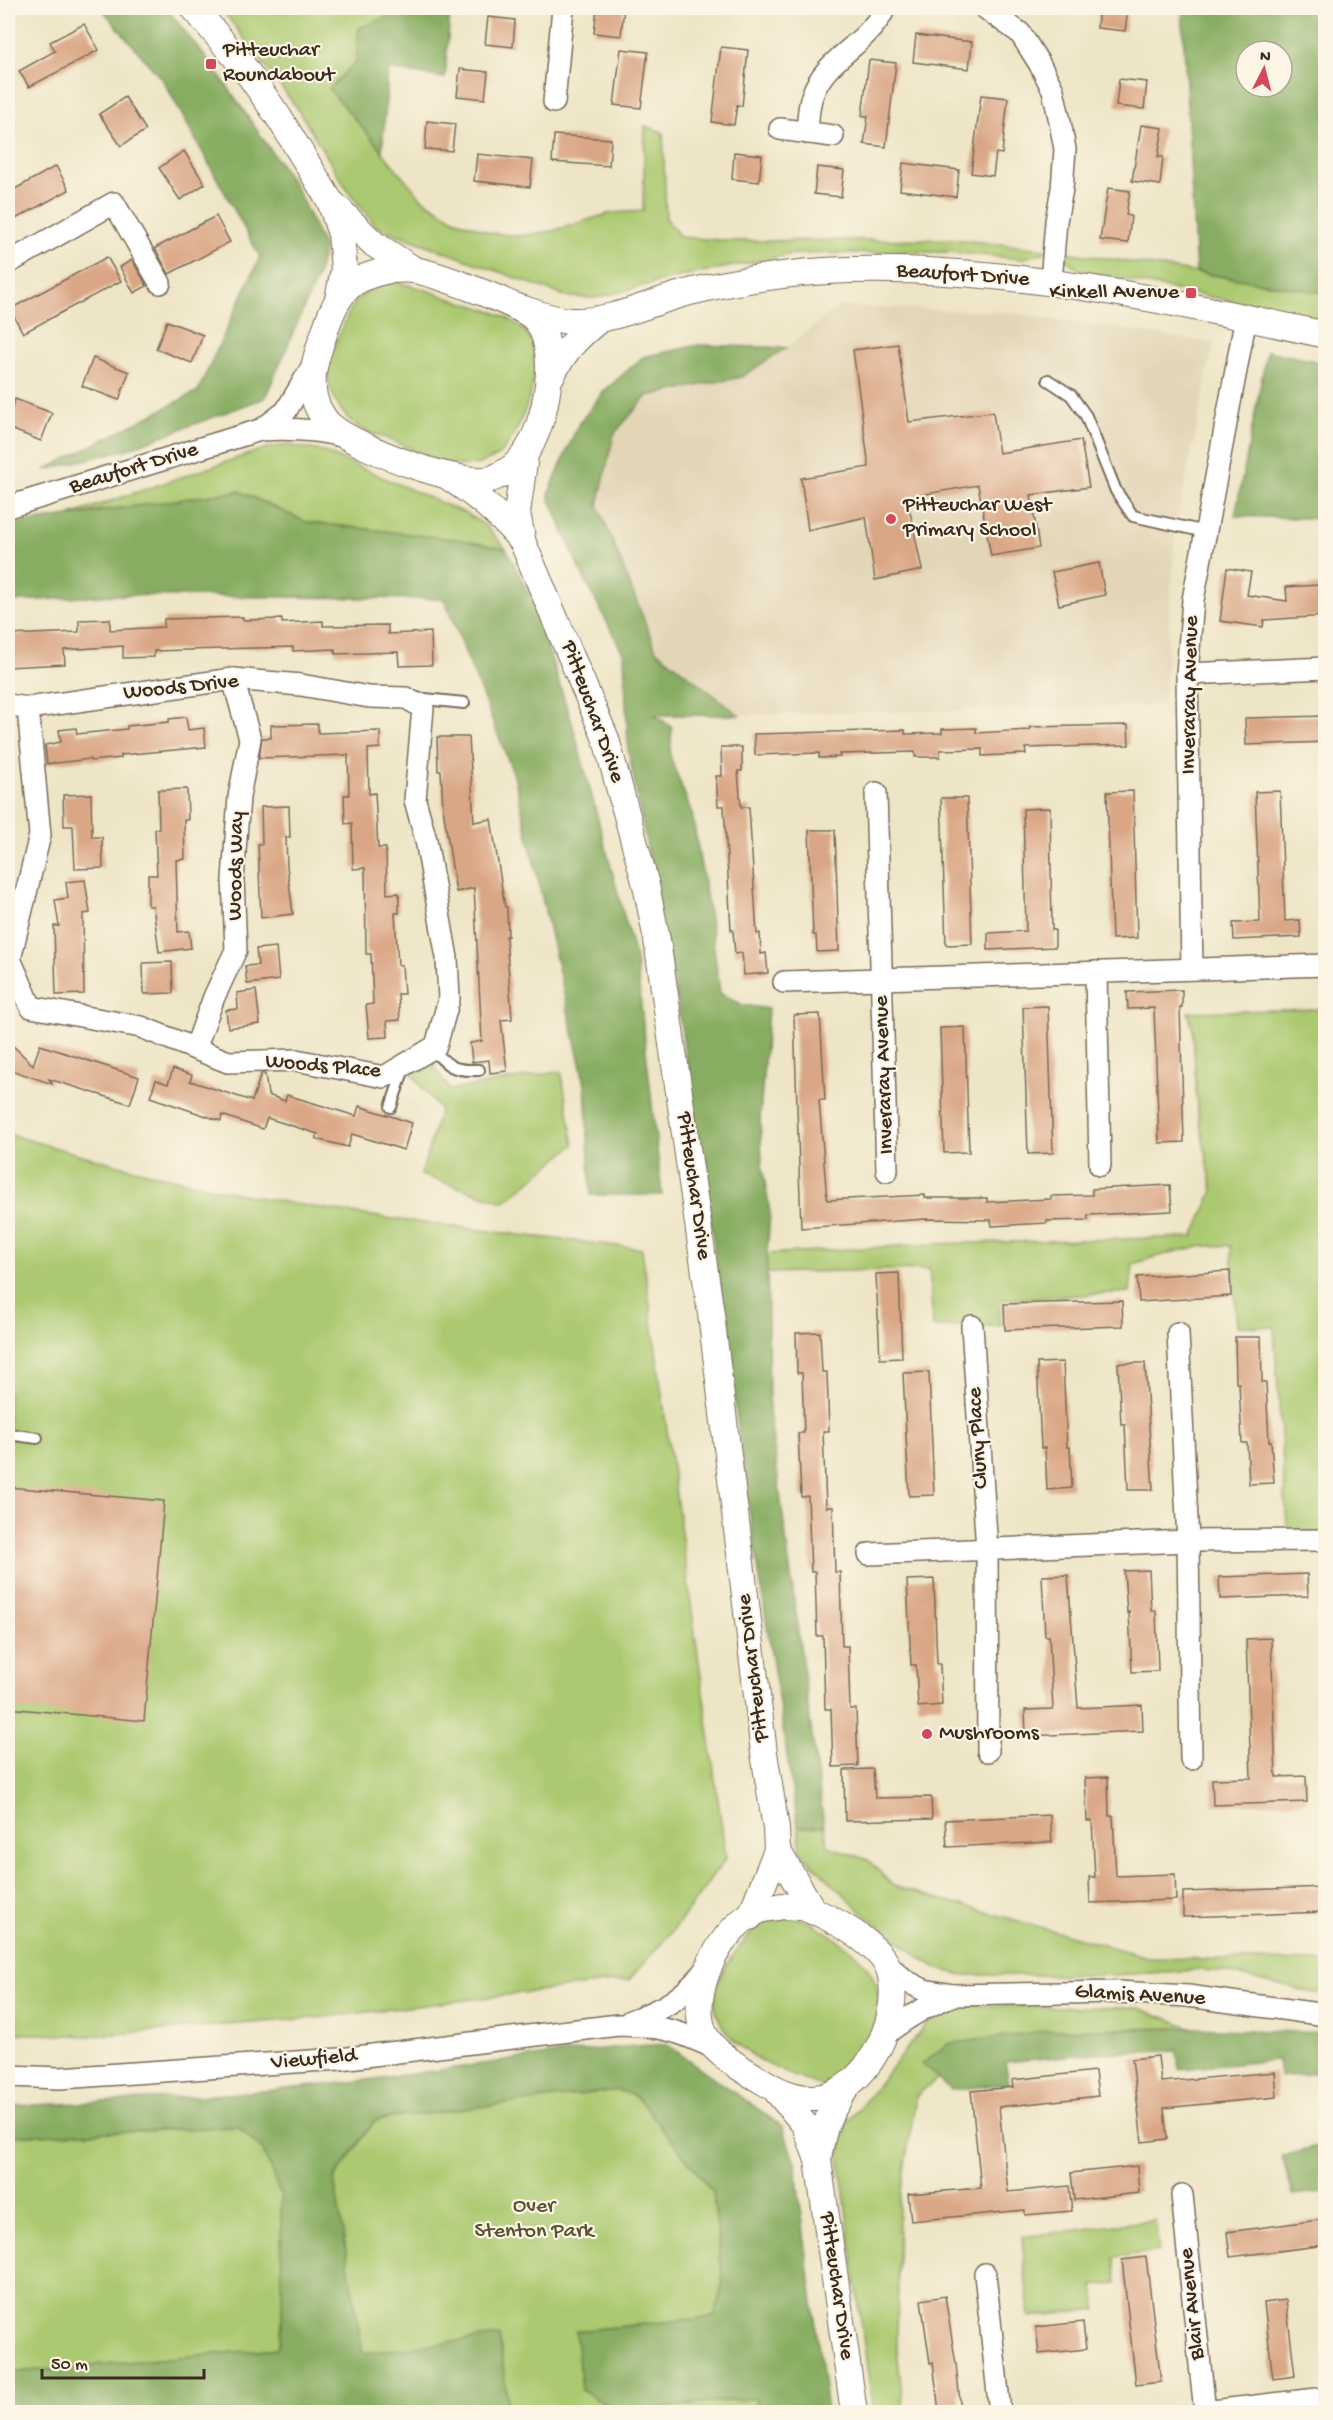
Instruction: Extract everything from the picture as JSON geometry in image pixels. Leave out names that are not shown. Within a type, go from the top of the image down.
[{"type":"street","points":[[194,8],[243,66],[280,120],[330,201],[341,234],[344,269],[337,302]]},
{"type":"street","points":[[554,102],[563,8]]},
{"type":"street","points":[[807,133],[811,97],[819,80],[829,66],[869,33],[885,8]]},
{"type":"street","points":[[985,8],[1020,33],[1053,90],[1065,149],[1051,282]]},
{"type":"street","points":[[780,129],[833,136]]},
{"type":"street","points":[[330,201],[374,244],[414,270],[515,306],[535,319],[550,361],[549,381],[539,427],[525,455],[510,470],[492,480],[466,480],[449,477],[365,446],[330,426],[318,409],[312,392],[315,362],[331,315],[342,292],[356,280],[369,274],[390,270],[414,270]]},
{"type":"street","points":[[8,263],[114,203],[160,283]]},
{"type":"street","name":"Beaufort Drive","points":[[515,306],[554,319],[572,321],[600,319],[692,291],[764,278],[850,270],[936,271],[1051,282],[1246,317],[1326,334]]},
{"type":"street","name":"Inveraray Avenue","points":[[1192,969],[1187,674],[1193,600],[1246,317]]},
{"type":"street","name":"Beaufort Drive","points":[[549,381],[562,355],[574,340],[600,319]]},
{"type":"street","name":"Beaufort Drive","points":[[260,430],[286,411],[315,362]]},
{"type":"street","name":"Beaufort Drive","points":[[8,507],[260,430],[288,428],[318,430],[354,440]]},
{"type":"street","name":"Pitteuchar Drive","points":[[525,455],[517,513],[523,543],[606,739],[646,885],[657,940],[711,1314],[777,1850],[814,1912]]},
{"type":"street","name":"Pitteuchar Drive","points":[[449,477],[481,498],[502,517],[523,543]]},
{"type":"street","points":[[1187,674],[1326,668]]},
{"type":"street","name":"Woods Drive","points":[[18,706],[233,679],[301,685],[415,703]]},
{"type":"street","name":"Woods Way","points":[[195,1048],[236,950],[233,879],[239,796],[250,739],[233,679]]},
{"type":"street","points":[[415,703],[415,800],[426,840],[447,958],[449,999],[436,1046],[432,1049]]},
{"type":"street","name":"Woods Place","points":[[18,706],[40,836],[15,899],[10,959],[31,1006],[141,1027],[228,1062],[296,1060],[384,1077],[432,1049]]},
{"type":"street","name":"Inveraray Avenue","points":[[876,793],[887,1171]]},
{"type":"street","name":"Inveraray Avenue","points":[[784,982],[1326,965]]},
{"type":"street","points":[[1096,972],[1100,1165]]},
{"type":"street","name":"Cluny Place","points":[[972,1326],[987,1550],[988,1751]]},
{"type":"street","points":[[1178,1333],[1188,1541],[1191,1759]]},
{"type":"street","points":[[869,1554],[1188,1541],[1326,1539]]},
{"type":"street","name":"Pitteuchar Drive","points":[[750,1917],[777,1850]]},
{"type":"street","points":[[782,1906],[802,1907],[836,1921],[858,1937],[886,1964],[893,1996],[885,2035],[873,2059],[849,2083],[832,2094],[813,2098],[782,2093],[749,2073],[717,2049],[704,2033],[699,2008],[706,1970],[720,1947],[740,1923],[750,1917],[760,1910],[782,1906]]},
{"type":"street","name":"Glamis Avenue","points":[[886,1964],[906,1981],[924,1990],[953,1995],[1117,1992],[1188,1996],[1326,2015]]},
{"type":"street","name":"Viewfield","points":[[618,2025],[657,2012],[686,1994],[706,1970]]},
{"type":"street","name":"Glamis Avenue","points":[[885,2035],[922,2008],[953,1995]]},
{"type":"street","name":"Viewfield","points":[[8,2076],[60,2078],[340,2059],[618,2025],[655,2026],[680,2031],[717,2049]]},
{"type":"street","name":"Pitteuchar Drive","points":[[818,2160],[823,2130],[832,2108],[849,2083]]},
{"type":"street","name":"Pitteuchar Drive","points":[[774,2088],[805,2125],[818,2160],[854,2412]]},
{"type":"street","name":"Blair Avenue","points":[[1182,2195],[1204,2412],[1326,2398]]},
{"type":"street","points":[[985,2274],[1000,2412]]},
{"type":"lane","points":[[1048,380],[1071,395],[1086,416],[1116,491],[1133,516],[1206,532]]},
{"type":"lane","points":[[415,703],[464,703]]},
{"type":"lane","points":[[432,1049],[444,1062],[459,1071],[479,1070]]},
{"type":"lane","points":[[391,1107],[405,1065]]},
{"type":"lane","points":[[8,1434],[37,1437]]},
{"type":"shaded area","name":"Pitteuchar West Primary School","points":[[839,306],[1004,312],[1214,343],[1175,533],[1164,706],[739,715],[656,650],[598,505],[614,434],[647,396],[741,377],[786,348]]},
{"type":"green space","points":[[101,8],[166,8],[216,70],[296,187],[324,248],[318,275],[265,398],[127,449],[45,470],[198,391],[260,257],[164,82]]},
{"type":"green space","points":[[221,8],[450,8],[445,78],[388,69],[382,152],[422,199],[454,219],[491,233],[519,236],[552,231],[611,213],[643,211],[645,126],[663,132],[666,218],[680,237],[732,241],[954,239],[1054,250],[1325,293],[1325,320],[1081,271],[1053,250],[1021,259],[947,252],[793,254],[682,276],[596,298],[568,297],[377,227],[348,191],[297,108]]},
{"type":"green space","points":[[411,8],[450,8],[445,78],[388,69],[382,151],[329,89],[356,61],[359,28]]},
{"type":"green space","points":[[1182,8],[1325,8],[1325,293],[1196,272]]},
{"type":"green space","points":[[394,282],[417,287],[494,312],[513,321],[528,335],[533,347],[535,362],[530,396],[517,429],[501,453],[495,457],[472,465],[444,463],[362,429],[349,419],[338,405],[328,381],[327,367],[347,316],[361,295],[375,287]]},
{"type":"green space","points":[[698,345],[786,348],[741,377],[647,396],[614,434],[598,505],[656,650],[739,715],[655,715],[672,727],[670,756],[692,814],[720,993],[743,1005],[768,1009],[760,1117],[762,1164],[770,1213],[767,1254],[769,1411],[824,1826],[798,1827],[747,1495],[713,1237],[677,1000],[628,749],[624,655],[581,572],[549,493],[578,425],[604,391],[643,357]]},
{"type":"green space","points":[[1267,351],[1325,363],[1325,519],[1235,516]]},
{"type":"green space","points":[[288,445],[322,451],[467,514],[485,525],[506,549],[461,540],[306,522],[239,491],[70,515],[267,448]]},
{"type":"green space","points":[[239,491],[306,522],[461,540],[506,549],[531,597],[572,723],[636,960],[662,1195],[591,1195],[585,1085],[514,775],[444,599],[114,595],[8,602],[8,525]]},
{"type":"green space","points":[[1325,1009],[1325,1540],[1288,1540],[1274,1327],[1237,1326],[1231,1246],[1193,1248],[1133,1264],[1130,1292],[1000,1300],[1000,1326],[933,1327],[929,1269],[767,1273],[767,1254],[932,1244],[1193,1237],[1213,1191],[1197,1108],[1193,1030],[1188,1012]]},
{"type":"green space","points":[[425,1052],[450,1090],[561,1071],[574,1145],[504,1202],[421,1175],[440,1110],[405,1065]]},
{"type":"green space","points":[[8,1134],[137,1170],[268,1199],[407,1221],[642,1249],[726,1858],[679,1923],[629,1980],[326,2017],[90,2036],[8,2033]]},
{"type":"green space","points":[[824,1826],[828,1846],[868,1860],[893,1886],[1151,1958],[1319,1961],[1325,1964],[1325,1987],[1317,1994],[1226,1972],[1200,1970],[1114,1975],[963,1975],[939,1969],[922,1959],[864,1914],[801,1853],[798,1827]]},
{"type":"green space","points":[[795,1917],[826,1931],[858,1957],[876,1985],[879,2000],[878,2015],[863,2046],[848,2065],[822,2086],[776,2068],[754,2056],[735,2041],[721,2024],[715,2005],[718,1982],[732,1957],[748,1937],[768,1921]]},
{"type":"green space","points":[[958,2005],[1138,2008],[1193,2028],[1051,2030],[922,2064],[938,2078],[916,2096],[899,2203],[897,2349],[904,2412],[873,2412],[839,2156],[846,2125],[927,2023]]},
{"type":"green space","points":[[1193,2028],[1325,2033],[1325,2072],[1280,2077],[1278,2060],[1179,2069],[1177,2051],[1097,2053],[1005,2062],[1009,2083],[951,2090],[922,2064],[947,2044],[1051,2030]]},
{"type":"green space","points":[[666,2044],[782,2126],[795,2163],[827,2412],[757,2412],[755,2398],[620,2412],[581,2390],[576,2331],[714,2317],[723,2283],[713,2192],[637,2097],[618,2090],[375,2120],[334,2179],[363,2353],[499,2336],[509,2412],[143,2412],[131,2408],[66,2412],[8,2412],[8,2373],[278,2348],[282,2325],[281,2196],[263,2150],[238,2127],[8,2136],[8,2106],[252,2092],[375,2079],[582,2051]]},
{"type":"green space","name":"Over Stenton Park","points":[[618,2090],[637,2097],[713,2192],[723,2283],[715,2317],[576,2331],[581,2390],[620,2412],[509,2412],[499,2336],[363,2354],[334,2179],[375,2120]]},
{"type":"green space","points":[[238,2127],[263,2150],[281,2196],[282,2325],[278,2348],[8,2373],[8,2136]]},
{"type":"green space","points":[[1325,2145],[1325,2192],[1293,2195],[1282,2156]]},
{"type":"green space","points":[[1155,2220],[1159,2251],[1114,2257],[1117,2283],[1094,2286],[1097,2309],[1029,2317],[1022,2237]]},
{"type":"green space","points":[[755,2398],[757,2412],[629,2412]]},
{"type":"building","points":[[597,8],[624,8],[621,36],[594,33]]},
{"type":"building","points":[[1099,8],[1128,8],[1125,31],[1097,28]]},
{"type":"building","points":[[488,17],[515,20],[513,47],[485,44]]},
{"type":"building","points":[[84,24],[99,50],[29,87],[19,71],[55,51],[50,42]]},
{"type":"building","points":[[916,35],[972,42],[969,69],[913,62]]},
{"type":"building","points":[[721,47],[748,50],[742,106],[737,105],[734,125],[712,122]]},
{"type":"building","points":[[621,49],[648,52],[641,108],[614,105]]},
{"type":"building","points":[[869,60],[896,63],[886,147],[864,144],[868,116],[862,116]]},
{"type":"building","points":[[460,69],[488,72],[485,99],[457,96]]},
{"type":"building","points":[[1119,79],[1147,82],[1144,109],[1116,106]]},
{"type":"building","points":[[981,95],[1008,98],[1002,154],[996,153],[993,176],[971,173]]},
{"type":"building","points":[[125,97],[146,130],[121,146],[99,114]]},
{"type":"building","points":[[427,121],[455,124],[452,151],[425,149]]},
{"type":"building","points":[[1141,125],[1163,128],[1158,157],[1163,157],[1160,185],[1132,181]]},
{"type":"building","points":[[554,135],[611,139],[609,166],[552,162]]},
{"type":"building","points":[[184,151],[205,184],[180,200],[159,168]]},
{"type":"building","points":[[734,152],[762,155],[759,182],[732,179]]},
{"type":"building","points":[[477,154],[533,160],[530,187],[474,181]]},
{"type":"building","points":[[903,163],[959,170],[956,197],[900,190]]},
{"type":"building","points":[[56,166],[69,190],[8,223],[8,193]]},
{"type":"building","points":[[817,167],[844,170],[841,197],[814,194]]},
{"type":"building","points":[[1108,188],[1130,191],[1126,215],[1131,216],[1128,243],[1100,240]]},
{"type":"building","points":[[216,216],[230,242],[169,274],[155,248]]},
{"type":"building","points":[[107,257],[121,281],[23,333],[10,309]]},
{"type":"building","points":[[132,260],[147,286],[134,293],[120,267]]},
{"type":"building","points":[[167,321],[203,335],[192,363],[156,349]]},
{"type":"building","points":[[898,344],[909,422],[993,412],[999,453],[1081,440],[1089,487],[1031,495],[1039,548],[991,556],[978,485],[907,497],[922,570],[875,580],[866,517],[808,530],[801,478],[869,467],[853,350]]},
{"type":"building","points":[[93,358],[129,372],[119,400],[82,386]]},
{"type":"building","points":[[15,399],[52,413],[41,441],[8,428],[8,420]]},
{"type":"building","points":[[1099,563],[1105,595],[1059,605],[1052,572]]},
{"type":"building","points":[[1227,568],[1251,572],[1247,595],[1287,601],[1286,587],[1319,585],[1320,606],[1326,606],[1326,616],[1264,620],[1263,627],[1220,621]]},
{"type":"building","points":[[243,617],[243,620],[282,619],[282,623],[323,621],[323,626],[388,625],[388,634],[431,632],[432,665],[399,666],[398,652],[335,654],[335,649],[293,651],[293,647],[154,651],[154,657],[123,658],[123,646],[64,650],[65,664],[8,667],[8,635],[79,632],[79,620],[110,619],[110,630],[164,627],[164,619]]},
{"type":"building","points":[[1326,716],[1326,742],[1246,745],[1245,718]]},
{"type":"building","points":[[186,717],[188,730],[204,728],[206,747],[121,755],[121,758],[47,764],[45,745],[61,742],[59,730],[76,728],[77,734],[127,729],[127,726],[169,722],[169,719]]},
{"type":"building","points":[[318,724],[318,733],[380,731],[380,748],[368,749],[369,794],[375,793],[378,848],[386,848],[387,894],[399,893],[399,913],[395,913],[398,965],[402,965],[404,994],[398,994],[400,1020],[387,1021],[388,1037],[369,1038],[366,1005],[373,1004],[371,954],[366,954],[365,868],[353,869],[352,823],[345,824],[344,795],[349,795],[348,755],[259,758],[262,738],[271,738],[271,725]]},
{"type":"building","points":[[1128,725],[1129,745],[1025,748],[1026,754],[982,756],[982,749],[940,750],[940,757],[915,757],[915,752],[839,754],[840,757],[819,758],[819,753],[755,755],[754,734],[905,730],[905,734],[942,733],[942,729],[976,728],[976,733],[1030,730],[1030,727]]},
{"type":"building","points":[[437,737],[469,737],[474,822],[491,819],[505,907],[507,907],[508,936],[506,936],[512,1019],[501,1020],[507,1071],[490,1073],[489,1060],[472,1062],[470,1043],[482,1041],[474,888],[456,892],[443,808],[441,771],[438,771]]},
{"type":"building","points":[[721,747],[742,747],[742,771],[738,771],[741,807],[749,807],[757,934],[760,933],[761,954],[766,953],[768,973],[744,975],[742,953],[735,954],[733,930],[731,930],[724,806],[718,806],[716,776],[722,776]]},
{"type":"building","points":[[187,789],[188,820],[184,820],[185,859],[176,860],[178,932],[189,931],[191,948],[159,952],[153,906],[148,906],[148,875],[157,875],[155,829],[159,829],[158,790]]},
{"type":"building","points":[[1133,791],[1137,938],[1112,939],[1107,792]]},
{"type":"building","points":[[1280,791],[1285,921],[1300,920],[1301,937],[1234,940],[1233,923],[1260,922],[1255,792]]},
{"type":"building","points":[[91,794],[92,837],[102,837],[103,868],[75,869],[73,826],[64,826],[63,795]]},
{"type":"building","points":[[941,798],[967,798],[972,944],[946,945]]},
{"type":"building","points":[[289,806],[290,837],[286,837],[287,866],[293,914],[261,918],[258,844],[262,844],[261,807]]},
{"type":"building","points":[[1050,808],[1052,930],[1055,930],[1055,947],[988,950],[988,933],[1026,931],[1023,809]]},
{"type":"building","points":[[809,830],[835,830],[839,951],[817,952],[816,935],[813,935]]},
{"type":"building","points":[[85,880],[90,913],[83,914],[84,994],[56,995],[54,926],[59,926],[55,900],[68,898],[66,882]]},
{"type":"building","points":[[276,947],[279,980],[247,984],[245,966],[258,965],[256,949]]},
{"type":"building","points":[[172,962],[173,993],[144,994],[143,963]]},
{"type":"building","points":[[256,990],[260,1024],[228,1028],[226,1010],[238,1009],[237,993]]},
{"type":"building","points":[[1182,990],[1182,1007],[1180,1007],[1184,1142],[1159,1143],[1154,1008],[1128,1009],[1127,992]]},
{"type":"building","points":[[1048,1006],[1053,1153],[1028,1154],[1023,1007]]},
{"type":"building","points":[[820,1014],[825,1100],[819,1100],[827,1200],[925,1195],[925,1198],[987,1198],[987,1202],[1092,1195],[1092,1189],[1170,1185],[1172,1211],[1088,1215],[1088,1220],[992,1226],[991,1220],[926,1219],[801,1228],[794,1015]]},
{"type":"building","points":[[965,1027],[969,1152],[944,1153],[940,1028]]},
{"type":"building","points":[[8,1041],[33,1065],[40,1045],[139,1077],[130,1104],[49,1079],[52,1084],[8,1069]]},
{"type":"building","points":[[173,1069],[192,1075],[190,1081],[252,1101],[261,1074],[265,1074],[268,1095],[285,1101],[287,1095],[356,1116],[359,1106],[412,1123],[404,1150],[352,1134],[348,1147],[316,1139],[318,1134],[267,1118],[263,1129],[222,1115],[221,1121],[150,1097],[156,1080],[168,1084]]},
{"type":"building","points":[[1230,1271],[1231,1296],[1139,1302],[1137,1277]]},
{"type":"building","points":[[899,1273],[902,1358],[880,1359],[876,1274]]},
{"type":"building","points":[[1122,1301],[1123,1326],[1005,1330],[1004,1304]]},
{"type":"building","points":[[820,1332],[822,1372],[827,1372],[829,1431],[823,1431],[826,1507],[833,1507],[835,1572],[840,1572],[842,1646],[848,1646],[850,1709],[856,1709],[858,1766],[833,1767],[831,1709],[825,1709],[823,1636],[817,1636],[815,1572],[811,1572],[808,1496],[801,1497],[798,1433],[804,1433],[802,1373],[797,1373],[796,1333]]},
{"type":"building","points":[[1235,1337],[1261,1337],[1262,1382],[1266,1382],[1274,1483],[1249,1484],[1247,1443],[1242,1443],[1239,1383],[1236,1383]]},
{"type":"building","points":[[1063,1362],[1067,1447],[1070,1447],[1072,1488],[1047,1490],[1045,1448],[1041,1448],[1037,1363]]},
{"type":"building","points":[[1118,1363],[1145,1363],[1153,1490],[1128,1490],[1125,1424],[1121,1424]]},
{"type":"building","points":[[929,1372],[934,1495],[909,1496],[903,1373]]},
{"type":"building","points":[[8,1487],[164,1501],[144,1721],[8,1708]]},
{"type":"building","points":[[1149,1570],[1151,1611],[1156,1611],[1158,1671],[1132,1672],[1124,1571]]},
{"type":"building","points":[[1307,1574],[1308,1596],[1220,1599],[1219,1577]]},
{"type":"building","points":[[1068,1575],[1078,1708],[1142,1705],[1143,1731],[1026,1736],[1025,1710],[1053,1709],[1049,1636],[1045,1636],[1042,1576]]},
{"type":"building","points":[[934,1579],[937,1664],[940,1664],[942,1705],[918,1707],[916,1665],[911,1665],[907,1580]]},
{"type":"building","points":[[1271,1638],[1276,1777],[1306,1776],[1307,1802],[1213,1805],[1212,1779],[1251,1778],[1246,1639]]},
{"type":"building","points":[[873,1769],[875,1798],[931,1797],[932,1819],[845,1821],[844,1770]]},
{"type":"building","points":[[1108,1777],[1109,1816],[1113,1816],[1116,1876],[1175,1874],[1176,1900],[1090,1903],[1089,1877],[1095,1877],[1092,1821],[1087,1821],[1085,1778]]},
{"type":"building","points":[[1050,1815],[1052,1842],[947,1847],[945,1820]]},
{"type":"building","points":[[1326,1887],[1326,1912],[1183,1917],[1183,1892]]},
{"type":"building","points":[[1158,2056],[1161,2082],[1275,2072],[1277,2097],[1164,2108],[1167,2139],[1142,2142],[1132,2059]]},
{"type":"building","points":[[1095,2071],[1098,2096],[999,2107],[1008,2192],[1069,2186],[1072,2211],[1025,2215],[1025,2210],[911,2221],[908,2194],[981,2188],[971,2091],[1013,2087],[1012,2080]]},
{"type":"building","points":[[1137,2166],[1139,2193],[1074,2200],[1071,2173]]},
{"type":"building","points":[[1326,2219],[1326,2245],[1230,2257],[1227,2232]]},
{"type":"building","points":[[1146,2257],[1161,2382],[1136,2385],[1122,2260]]},
{"type":"building","points":[[945,2296],[961,2412],[939,2412],[933,2362],[930,2363],[921,2300]]},
{"type":"building","points":[[1286,2300],[1295,2376],[1273,2379],[1264,2303]]},
{"type":"building","points":[[1083,2322],[1086,2349],[1039,2354],[1036,2327]]},
{"type":"place","name":"Pitteuchar Roundabout","points":[[211,64]]},
{"type":"place","name":"Kinkell Avenue","points":[[1191,293]]},
{"type":"place","name":"Pitteuchar West Primary School","points":[[891,519]]},
{"type":"place","name":"Mushrooms","points":[[927,1734]]}]
